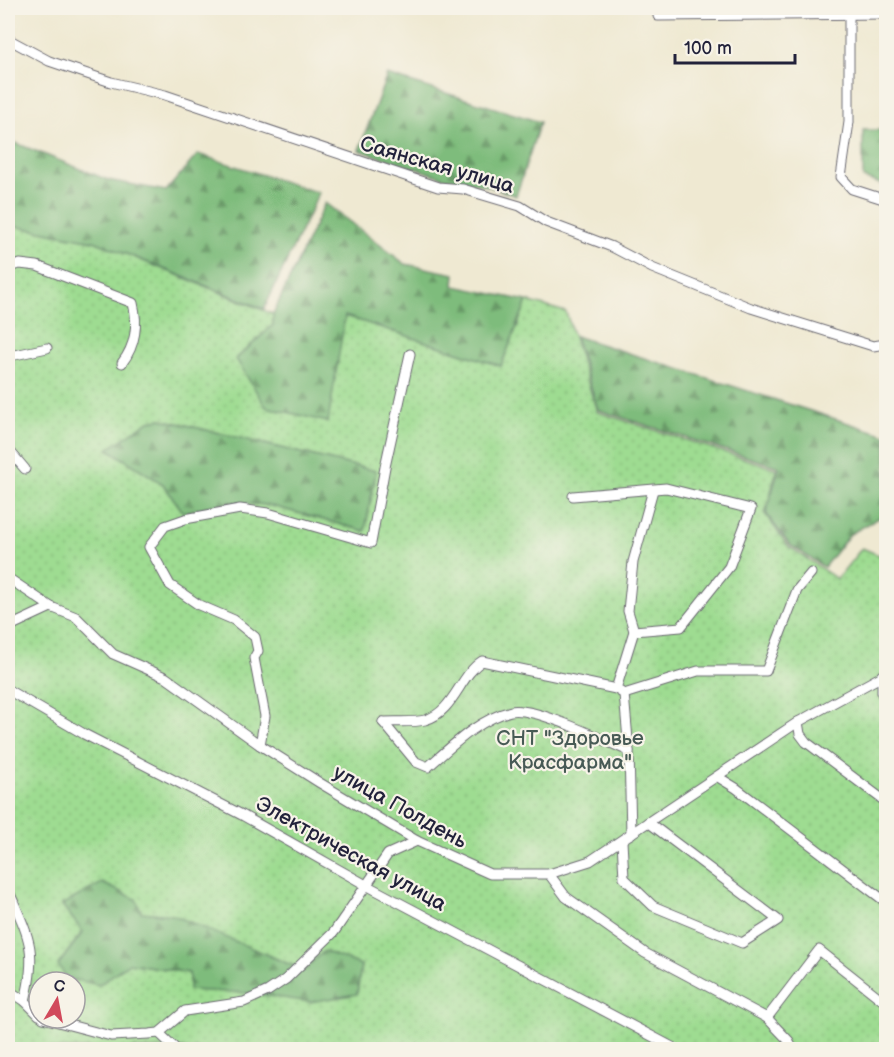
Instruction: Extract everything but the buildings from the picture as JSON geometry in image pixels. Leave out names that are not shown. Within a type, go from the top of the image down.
[{"type":"street","points":[[658,12],[849,11],[886,14]]},
{"type":"street","points":[[849,11],[849,122],[841,177],[852,189],[886,200]]},
{"type":"street","name":"Саянская улица","points":[[8,39],[49,61],[101,78],[165,95],[438,187],[463,189],[520,206],[546,222],[612,247],[652,268],[751,308],[873,346],[886,344]]},
{"type":"street","points":[[8,267],[20,264],[37,266],[133,303],[137,321],[129,354],[122,363]]},
{"type":"street","points":[[8,352],[15,355],[47,348]]},
{"type":"street","points":[[260,745],[265,716],[254,658],[258,651],[255,637],[234,620],[199,605],[170,585],[149,547],[165,526],[203,515],[240,509],[268,513],[371,543],[410,354]]},
{"type":"street","points":[[8,449],[25,469]]},
{"type":"street","points":[[573,496],[666,488],[751,509],[729,567],[681,627],[634,631]]},
{"type":"street","points":[[631,834],[629,751],[620,691],[634,631],[628,611],[633,562],[653,490]]},
{"type":"street","points":[[629,751],[557,720],[514,710],[487,720],[428,767],[416,762],[383,722],[426,720],[448,705],[472,668],[482,661],[620,691],[699,671],[766,671],[797,590],[812,573]]},
{"type":"street","name":"улица Полдень","points":[[8,578],[51,607],[76,617],[113,654],[165,677],[260,745],[417,842],[490,874],[549,874],[590,861],[798,722],[884,674]]},
{"type":"street","points":[[8,627],[51,607]]},
{"type":"street","points":[[884,674],[882,693],[886,703]]},
{"type":"street","name":"Электрическая улица","points":[[8,690],[84,734],[222,804],[366,885],[678,1050]]},
{"type":"street","points":[[798,722],[800,734],[806,742],[886,802]]},
{"type":"street","points":[[717,777],[736,788],[886,902]]},
{"type":"street","points":[[622,841],[624,878],[653,906],[742,943],[778,920],[648,822]]},
{"type":"street","points":[[87,1030],[111,1036],[159,1033],[185,1011],[244,1002],[286,979],[334,932],[388,854],[417,842]]},
{"type":"street","points":[[549,874],[566,897],[645,953],[767,1018],[789,1041],[792,1050]]},
{"type":"street","points":[[8,894],[10,894],[30,940],[33,961],[25,1001],[8,990]]},
{"type":"street","points":[[767,1018],[819,950],[886,1003]]},
{"type":"street","points":[[159,1033],[177,1050]]},
{"type":"green space","points":[[387,75],[540,122],[516,196],[488,186],[445,178],[359,150]]},
{"type":"green space","points":[[863,130],[883,130],[886,186],[863,178]]},
{"type":"green space","points":[[8,140],[108,180],[166,191],[198,154],[319,193],[264,309],[94,241],[8,225]]},
{"type":"green space","points":[[325,203],[405,264],[455,274],[454,286],[527,301],[501,366],[345,316],[328,422],[266,407],[236,359],[273,325],[273,314]]},
{"type":"green space","name":"СНТ \"Здоровье Красфарма\"","points":[[8,225],[94,241],[273,314],[273,325],[236,359],[327,422],[345,316],[501,366],[527,301],[566,312],[597,412],[777,469],[765,514],[788,546],[837,579],[862,548],[886,558],[886,1049],[8,1049]],"holes":[[[161,419],[376,471],[365,531],[268,505],[229,502],[183,512],[163,484],[109,449],[149,421]],[[62,906],[173,915],[303,970],[361,965],[357,994],[189,990],[189,973],[129,963],[99,985],[87,979],[87,1030],[27,1030],[27,970],[68,970],[58,965],[83,931]]]},
{"type":"green space","points":[[575,336],[886,435],[886,514],[850,534],[824,567],[790,545],[766,514],[779,467],[598,410]]},
{"type":"green space","points":[[161,419],[376,471],[365,531],[268,505],[229,502],[183,512],[163,484],[108,449],[149,421]]},
{"type":"green space","points":[[102,883],[136,899],[141,912],[173,915],[303,970],[324,951],[361,965],[357,994],[310,1002],[249,993],[189,990],[189,973],[129,963],[99,985],[87,982],[87,970],[61,970],[58,965],[83,932],[62,905]]}]
